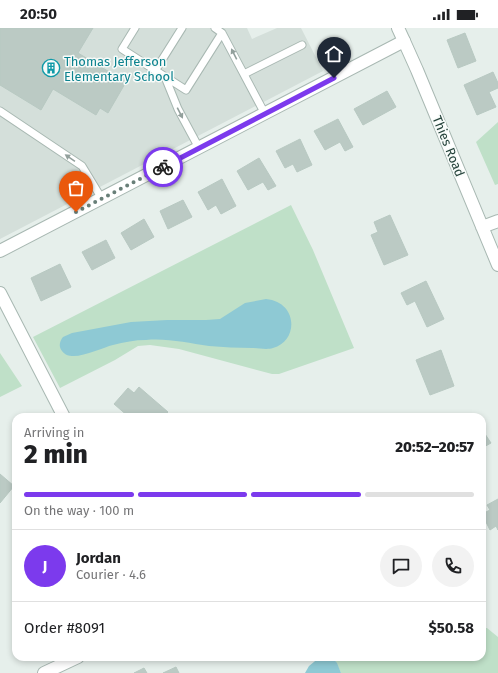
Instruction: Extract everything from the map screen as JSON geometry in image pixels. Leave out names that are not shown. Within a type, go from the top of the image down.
[{"type":"street","name":"Thies Road","points":[[398,28],[418,70],[498,265]]},
{"type":"street","points":[[0,251],[404,42]]},
{"type":"street","points":[[482,227],[498,221]]},
{"type":"street","points":[[0,293],[62,413]]},
{"type":"street","points":[[44,673],[70,661]]},
{"type":"lane","points":[[135,28],[122,49],[186,90],[222,33]]},
{"type":"lane","points":[[155,71],[182,28]]},
{"type":"lane","points":[[215,28],[222,33],[265,114]]},
{"type":"lane","points":[[244,74],[302,45]]},
{"type":"lane","points":[[165,77],[178,109],[199,148]]},
{"type":"lane","points":[[0,111],[82,166],[102,199]]},
{"type":"shaded area","points":[[0,28],[247,28],[252,39],[277,28],[301,28],[323,71],[0,239]]},
{"type":"green space","points":[[498,122],[498,184],[495,185],[476,142]]},
{"type":"green space","points":[[291,205],[313,250],[354,348],[279,374],[272,374],[179,349],[150,345],[138,346],[115,360],[60,388],[33,337]]},
{"type":"green space","points":[[0,353],[22,386],[0,397]]},
{"type":"green space","points":[[486,628],[498,637],[498,673],[341,673],[335,661],[486,661]]},
{"type":"water","points":[[266,299],[277,302],[284,307],[289,314],[291,322],[291,330],[287,338],[281,344],[271,349],[209,346],[178,341],[138,340],[125,342],[79,356],[72,356],[66,355],[60,347],[60,342],[63,337],[72,333],[131,322],[220,319],[245,303]]},
{"type":"water","points":[[315,661],[335,661],[341,673],[305,673],[309,666]]},
{"type":"building","name":"Thomas Jefferson Elementary School","points":[[0,28],[93,28],[78,53],[126,82],[108,113],[100,108],[96,115],[53,89],[41,110],[0,85]]},
{"type":"building","points":[[465,33],[476,61],[458,68],[447,40]]},
{"type":"building","points":[[493,72],[498,83],[498,88],[489,92],[496,107],[477,115],[464,85]]},
{"type":"building","points":[[387,91],[396,107],[363,125],[354,109]]},
{"type":"building","points":[[338,119],[353,147],[345,151],[340,142],[325,150],[314,131]]},
{"type":"building","points":[[300,139],[312,165],[297,172],[293,164],[285,168],[276,151]]},
{"type":"building","points":[[259,158],[276,186],[268,190],[263,182],[248,190],[237,171]]},
{"type":"building","points":[[222,179],[236,206],[221,214],[216,205],[208,210],[198,192]]},
{"type":"building","points":[[183,200],[192,217],[168,229],[160,211]]},
{"type":"building","points":[[390,215],[408,255],[384,265],[371,235],[378,232],[374,222]]},
{"type":"building","points":[[144,219],[154,237],[131,250],[121,233]]},
{"type":"building","points":[[106,240],[115,258],[92,270],[82,252]]},
{"type":"building","points":[[60,264],[71,287],[41,301],[31,278]]},
{"type":"building","points":[[426,281],[444,319],[427,327],[415,301],[407,305],[401,293]]},
{"type":"building","points":[[441,350],[454,386],[430,395],[416,360]]},
{"type":"building","points":[[139,387],[168,412],[124,413],[114,404],[128,388],[134,393]]},
{"type":"building","points":[[486,436],[491,443],[486,446]]},
{"type":"building","points":[[0,474],[12,484],[12,488],[0,503]]},
{"type":"building","points":[[498,499],[498,530],[496,526],[490,530],[486,522],[486,512],[490,510],[487,505]]},
{"type":"building","points":[[176,667],[179,673],[163,673]]},
{"type":"building","points":[[144,668],[147,673],[134,673]]},
{"type":"way so far","points":[[76,212],[163,167]]},
{"type":"place","name":"Thomas Jefferson Elementary School","points":[[51,68]]},
{"type":"route","points":[[163,167],[334,78]]}]
